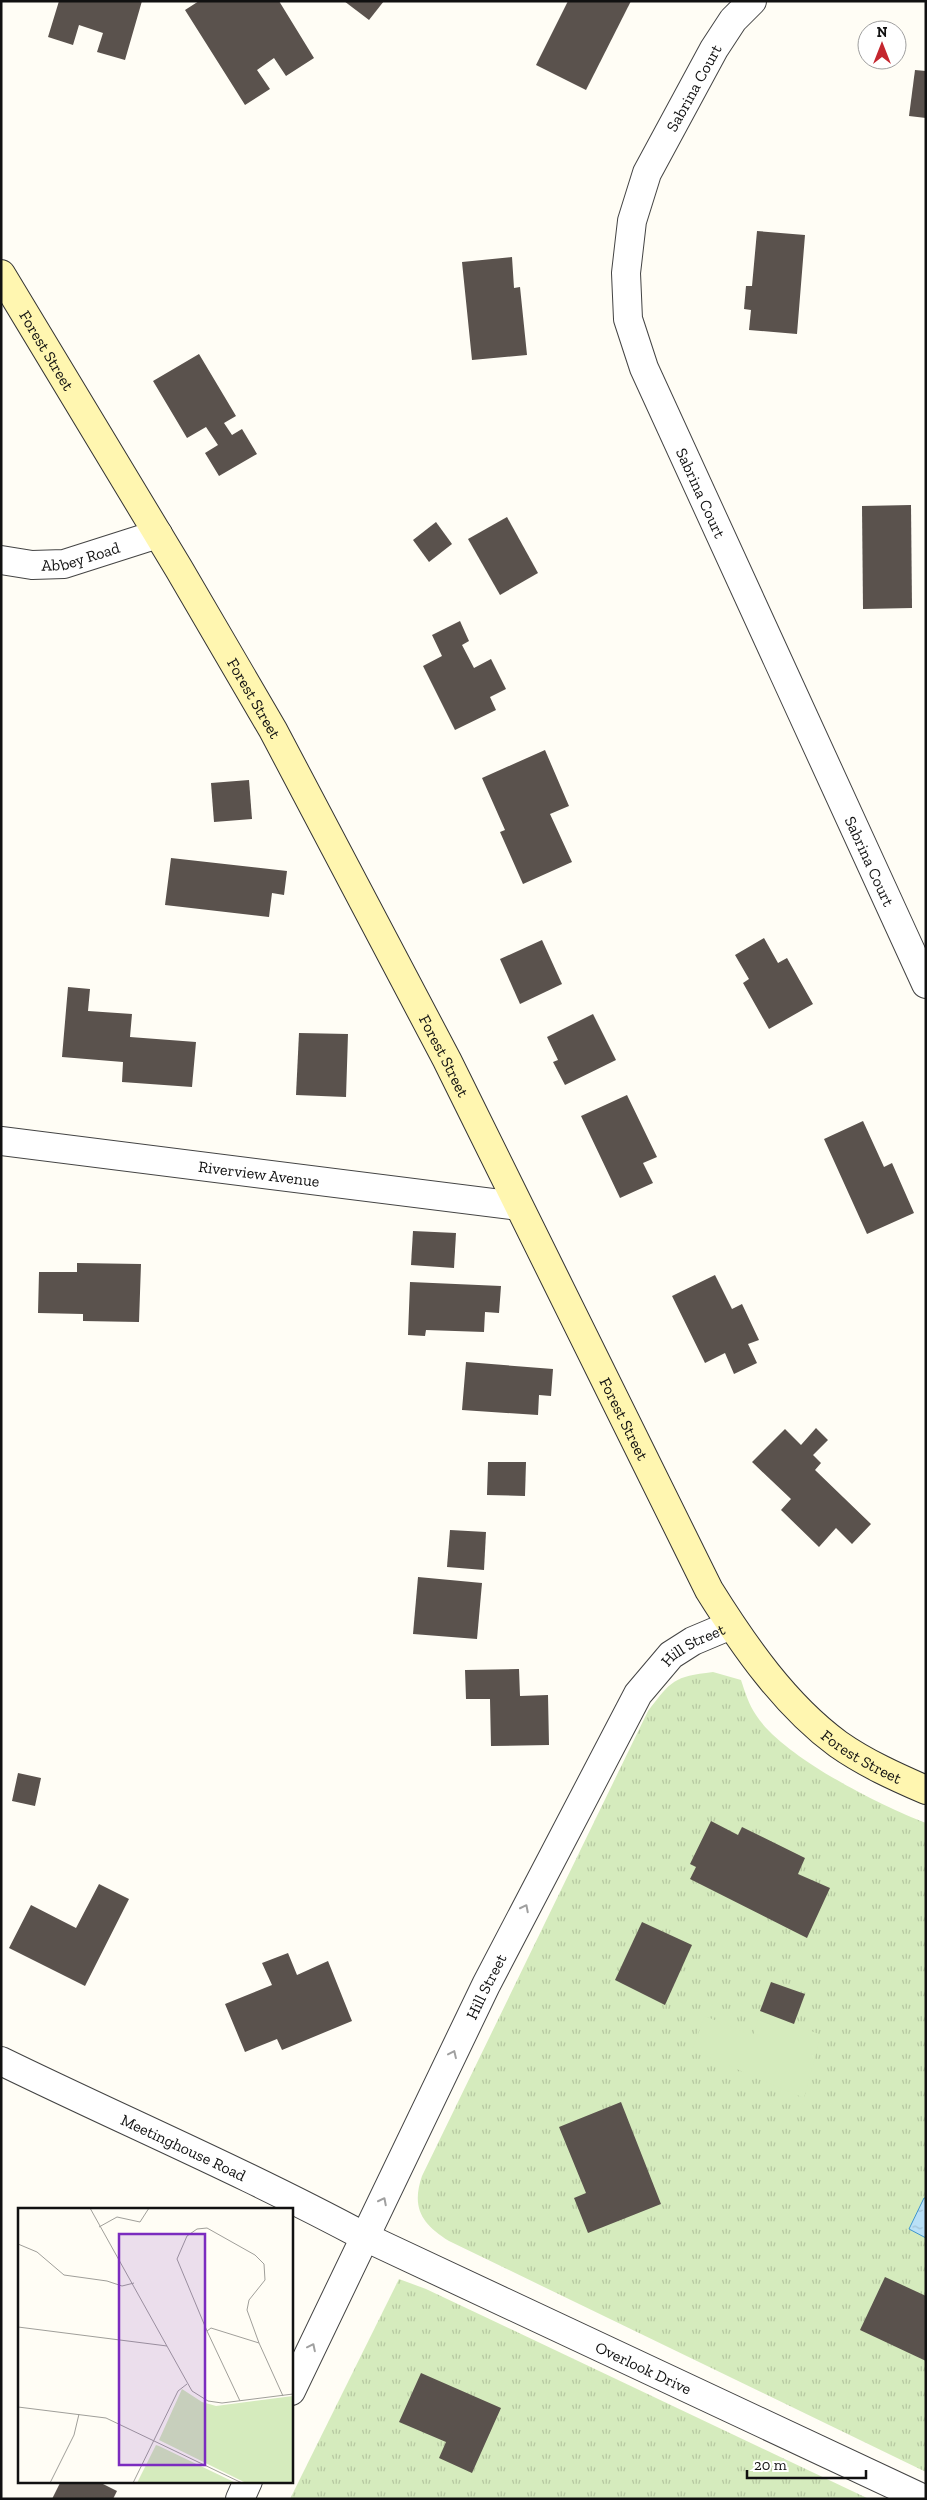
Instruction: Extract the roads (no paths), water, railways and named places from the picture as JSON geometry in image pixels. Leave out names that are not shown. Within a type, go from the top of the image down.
[{"type":"street","name":"Sabrina Court","points":[[752,1],[734,20],[714,49],[647,173],[632,221],[626,273],[628,319],[644,368],[926,984]]},
{"type":"street","name":"Forest Street","points":[[1,274],[158,534],[273,730],[380,928],[709,1590],[731,1625],[785,1695],[838,1744],[890,1774],[926,1790]]},
{"type":"street","name":"Abbey Road","points":[[1,560],[32,565],[64,564],[158,534]]},
{"type":"street","name":"Riverview Avenue","points":[[1,1141],[518,1206]]},
{"type":"street","name":"Hill Street","points":[[292,2389],[491,1976],[638,1694],[671,1655],[693,1640],[731,1625]]},
{"type":"street","name":"Meetinghouse Road","points":[[1,2061],[123,2120],[286,2194],[365,2236]]},
{"type":"street","name":"Overlook Drive","points":[[365,2236],[924,2499]]},
{"type":"street","points":[[240,2499],[248,2482]]},
{"type":"water","points":[[924,2198],[926,2198],[926,2238],[909,2229]]}]
